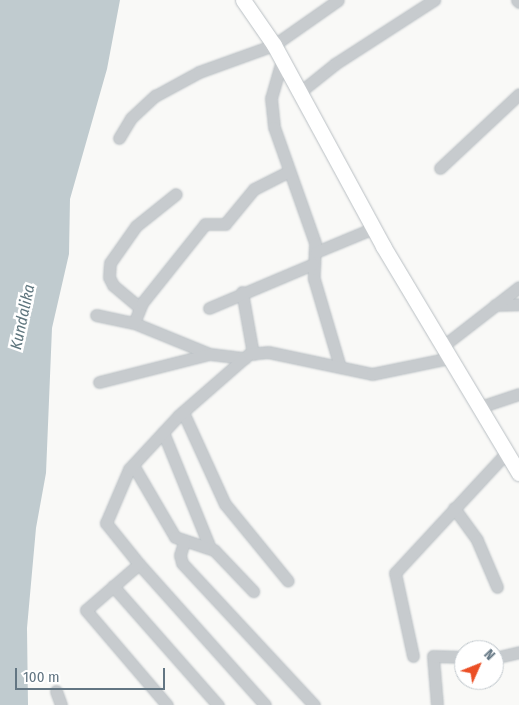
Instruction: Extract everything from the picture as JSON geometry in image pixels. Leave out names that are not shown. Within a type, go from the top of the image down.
[{"type":"street","points":[[243,0],[274,45],[374,228],[519,473]]},
{"type":"street","points":[[119,138],[131,118],[154,96],[199,72],[274,45],[338,0]]},
{"type":"street","points":[[300,92],[335,64],[434,0]]},
{"type":"street","points":[[282,60],[271,98],[274,127],[315,243],[314,279],[340,367]]},
{"type":"street","points":[[440,168],[519,94]]},
{"type":"street","points":[[134,323],[139,307],[205,224],[224,224],[254,189],[288,171]]},
{"type":"street","points":[[139,307],[113,285],[110,263],[136,226],[176,194]]},
{"type":"street","points":[[316,252],[374,228]]},
{"type":"street","points":[[210,308],[242,292],[313,264]]},
{"type":"street","points":[[99,382],[210,354],[249,356],[268,352],[372,374],[446,352],[495,305],[519,287]]},
{"type":"street","points":[[242,292],[249,356]]},
{"type":"street","points":[[495,305],[519,304]]},
{"type":"street","points":[[96,315],[134,323],[210,354]]},
{"type":"street","points":[[249,356],[183,412],[133,465],[106,523],[138,564],[265,705]]},
{"type":"street","points":[[478,404],[519,394]]},
{"type":"street","points":[[183,412],[225,504],[288,581]]},
{"type":"street","points":[[163,432],[210,548],[253,591]]},
{"type":"street","points":[[413,656],[395,573],[507,452]]},
{"type":"street","points":[[133,465],[173,533],[184,542],[210,548]]},
{"type":"street","points":[[454,508],[477,540],[497,587]]},
{"type":"street","points":[[184,542],[180,556],[182,563],[314,705]]},
{"type":"street","points":[[138,564],[86,610],[167,705]]},
{"type":"street","points":[[113,586],[218,705]]},
{"type":"street","points":[[504,656],[519,652]]},
{"type":"street","points":[[437,705],[433,656],[454,657]]},
{"type":"street","points":[[56,690],[62,705]]},
{"type":"water","name":"Kundalika","points":[[0,0],[120,0],[107,69],[70,199],[69,254],[52,328],[46,473],[36,528],[27,628],[28,705],[0,705]]}]
